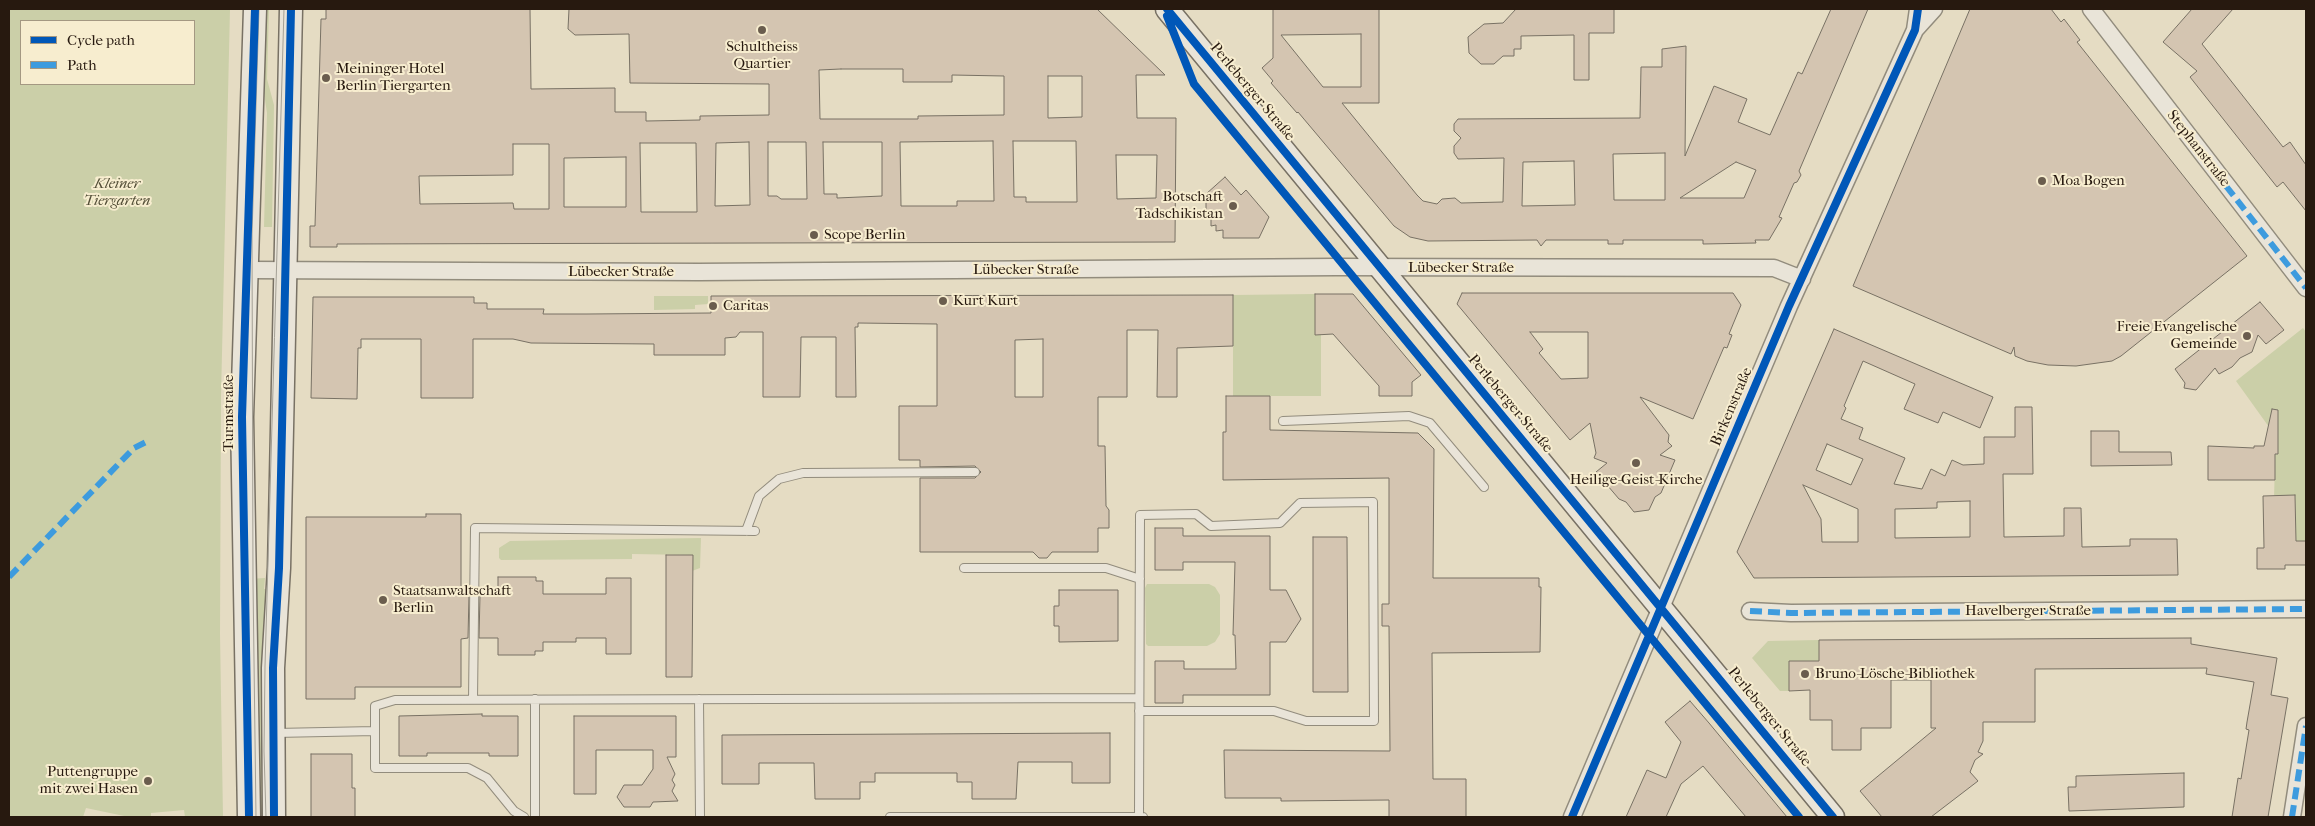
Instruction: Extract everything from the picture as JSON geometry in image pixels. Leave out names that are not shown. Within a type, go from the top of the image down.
[{"type":"main road","name":"Turmstraße","points":[[249,817],[242,426],[255,9]]},
{"type":"main road","points":[[274,817],[273,733],[286,271],[291,9]]},
{"type":"main road","name":"Perleberger Straße","points":[[1167,9],[1833,817]]},
{"type":"street","name":"Birkenstraße","points":[[1572,817],[1802,279],[1915,30],[1918,9]]},
{"type":"street","name":"Birkenstraße","points":[[1915,30],[1934,9]]},
{"type":"street","name":"Stephanstraße","points":[[2091,9],[2306,288]]},
{"type":"street","name":"Lübecker Straße","points":[[248,270],[709,272],[1774,268],[1802,279]]},
{"type":"street","name":"Havelberger Straße","points":[[1750,611],[2306,609]]},
{"type":"street","points":[[2292,817],[2306,726]]},
{"type":"lane","points":[[1283,421],[1409,416],[1416,418],[1430,423],[1484,487]]},
{"type":"lane","points":[[746,531],[759,496],[779,479],[803,473],[975,472]]},
{"type":"lane","points":[[890,817],[1141,817],[1140,711],[1140,515],[1196,514],[1211,526],[1280,523],[1300,503],[1373,502],[1374,721],[1306,721],[1274,711],[1140,711]]},
{"type":"lane","points":[[473,700],[475,528],[755,531]]},
{"type":"lane","points":[[964,568],[1106,568],[1140,579]]},
{"type":"lane","points":[[524,817],[514,811],[487,778],[468,768],[375,768],[375,706],[395,700],[1140,698]]},
{"type":"lane","points":[[535,699],[535,817]]},
{"type":"lane","points":[[699,699],[700,817]]},
{"type":"lane","points":[[273,733],[375,731]]},
{"type":"green space","name":"Kleiner Tiergarten","points":[[9,9],[230,9],[221,396],[220,634],[223,817],[185,817],[184,810],[151,813],[151,817],[129,817],[86,808],[83,817],[9,817]]},
{"type":"green space","points":[[264,9],[269,9],[267,79],[274,105],[272,227],[264,227],[267,113],[262,80]]},
{"type":"green space","points":[[1315,294],[1315,334],[1321,335],[1321,396],[1233,396],[1233,295]]},
{"type":"green space","points":[[654,296],[708,296],[708,304],[695,305],[695,309],[654,310]]},
{"type":"green space","points":[[2303,328],[2306,332],[2306,541],[2296,541],[2295,496],[2274,498],[2275,454],[2278,454],[2278,436],[2267,433],[2269,427],[2236,381]]},
{"type":"green space","points":[[701,538],[700,568],[692,571],[692,555],[632,554],[632,559],[501,560],[499,558],[499,548],[510,541]]},
{"type":"green space","points":[[265,578],[264,589],[273,589],[270,817],[252,817],[248,579]]},
{"type":"green space","points":[[1147,584],[1209,584],[1215,587],[1220,595],[1220,634],[1215,642],[1207,646],[1148,646],[1146,644],[1145,588]]},
{"type":"green space","points":[[1819,640],[1819,661],[1789,662],[1789,691],[1780,691],[1752,658],[1768,641]]},
{"type":"building","points":[[326,9],[530,9],[531,89],[615,88],[615,112],[646,112],[646,121],[700,120],[700,116],[769,115],[769,84],[630,83],[629,34],[575,35],[568,29],[569,9],[1097,9],[1165,75],[1136,75],[1137,118],[1176,118],[1175,242],[337,244],[337,247],[310,247],[310,226],[315,226],[321,19],[326,19]],"holes":[[[903,69],[903,82],[952,82],[952,75],[1004,76],[1004,115],[918,116],[918,119],[820,119],[819,70]],[[1048,76],[1082,76],[1082,117],[1048,118]],[[993,141],[994,201],[957,201],[957,206],[901,206],[900,142]],[[1013,141],[1076,141],[1077,202],[1026,202],[1026,197],[1014,197]],[[749,142],[750,205],[715,206],[716,143]],[[768,142],[806,142],[807,199],[781,199],[777,196],[768,196]],[[823,142],[882,142],[882,196],[837,198],[837,194],[824,194]],[[640,143],[696,143],[697,212],[641,212]],[[513,144],[549,144],[549,209],[514,209],[513,203],[420,204],[419,176],[513,175]],[[1116,155],[1157,155],[1156,198],[1117,199]],[[626,157],[626,207],[564,207],[564,158]]]},
{"type":"building","points":[[1273,9],[1379,9],[1379,103],[1342,103],[1423,201],[1437,204],[1442,199],[1455,198],[1461,203],[1503,202],[1504,158],[1458,159],[1454,153],[1454,146],[1461,138],[1454,131],[1454,124],[1458,119],[1640,118],[1641,67],[1662,67],[1662,49],[1686,46],[1685,156],[1714,86],[1747,99],[1738,122],[1770,135],[1798,72],[1802,74],[1831,9],[1868,9],[1799,171],[1801,175],[1797,182],[1794,183],[1779,217],[1782,218],[1769,240],[1755,240],[1756,243],[1703,244],[1703,240],[1623,240],[1623,244],[1608,244],[1608,240],[1546,240],[1541,246],[1537,240],[1428,241],[1410,237],[1394,226],[1298,112],[1271,83],[1273,81],[1262,68],[1273,58]],"holes":[[[1361,34],[1361,87],[1323,87],[1281,35]],[[1665,153],[1665,200],[1614,200],[1613,154]],[[1574,161],[1575,205],[1522,206],[1523,162]],[[1736,162],[1756,170],[1744,198],[1680,198]]]},
{"type":"building","points":[[1516,9],[1614,9],[1614,33],[1589,33],[1589,80],[1574,80],[1574,35],[1521,36],[1521,49],[1514,49],[1514,56],[1503,56],[1494,64],[1481,64],[1469,53],[1468,37],[1484,24],[1503,23]]},
{"type":"building","name":"Moa Bogen","points":[[1970,9],[2051,9],[2061,22],[2064,19],[2080,40],[2077,42],[2247,256],[2121,356],[2112,361],[2076,366],[2048,365],[2027,361],[2015,356],[2014,347],[2011,354],[1853,286]]},
{"type":"building","points":[[2192,9],[2233,9],[2202,44],[2283,147],[2290,142],[2306,165],[2306,211],[2283,182],[2277,187],[2190,77],[2197,71],[2163,42]]},
{"type":"building","name":"Botschaft Tadschikistan","points":[[1225,177],[1241,195],[1246,190],[1269,217],[1259,238],[1223,238],[1223,230],[1216,231],[1216,225],[1211,226],[1211,215],[1206,215],[1206,194]]},
{"type":"building","points":[[1462,293],[1733,293],[1741,305],[1729,334],[1732,335],[1727,348],[1724,347],[1693,419],[1640,397],[1669,435],[1668,442],[1672,446],[1660,455],[1675,460],[1661,493],[1655,497],[1649,510],[1634,512],[1626,502],[1619,499],[1596,472],[1607,463],[1594,458],[1596,453],[1590,423],[1570,440],[1457,304]],"holes":[[[1530,332],[1588,332],[1588,378],[1561,379],[1539,353],[1543,349]]]},
{"type":"building","points":[[1315,294],[1353,294],[1421,375],[1412,382],[1412,396],[1379,396],[1379,386],[1333,334],[1315,335]]},
{"type":"building","points":[[1233,295],[1233,346],[1177,348],[1177,397],[1157,397],[1158,330],[1127,330],[1127,397],[1098,397],[1098,446],[1105,446],[1106,506],[1109,510],[1109,528],[1098,528],[1098,552],[1052,552],[1047,558],[1039,558],[1033,552],[920,552],[920,478],[975,478],[981,472],[975,466],[920,467],[920,460],[899,460],[899,406],[937,406],[937,324],[858,323],[858,327],[855,327],[856,397],[836,397],[836,337],[801,337],[800,397],[763,397],[763,332],[740,332],[736,337],[725,338],[725,355],[654,355],[654,344],[531,343],[513,339],[473,339],[473,398],[421,398],[421,339],[361,339],[361,348],[358,348],[357,399],[311,398],[313,297],[474,297],[474,303],[487,303],[487,309],[544,309],[543,314],[587,314],[711,313],[711,296]],"holes":[[[1043,339],[1043,397],[1015,397],[1015,340]]]},
{"type":"building","name":"Freie Evangelische Gemeinde","points":[[2260,302],[2284,330],[2266,344],[2258,335],[2252,352],[2240,358],[2232,367],[2219,374],[2215,368],[2196,390],[2184,388],[2185,383],[2175,369]]},
{"type":"building","points":[[1834,329],[1993,397],[1980,428],[1943,412],[1938,423],[1904,409],[1915,384],[1863,361],[1844,406],[1846,408],[1841,419],[1863,428],[1859,439],[1905,458],[1894,484],[1922,489],[1931,469],[1945,476],[1952,460],[1963,465],[1984,464],[1984,437],[2015,437],[2015,407],[2032,407],[2033,474],[2003,474],[2004,537],[2064,536],[2064,508],[2081,508],[2082,547],[2130,546],[2130,539],[2177,539],[2178,575],[1754,578],[1737,552]],"holes":[[[1827,444],[1863,459],[1851,485],[1816,470]],[[1803,485],[1858,509],[1858,542],[1822,542],[1821,519]],[[1970,501],[1970,537],[1895,538],[1895,509],[1937,508],[1937,502]]]},
{"type":"building","points":[[1226,396],[1270,396],[1270,430],[1418,433],[1434,449],[1433,578],[1539,578],[1539,587],[1541,587],[1540,652],[1432,653],[1433,779],[1466,779],[1466,817],[1389,817],[1389,800],[1281,801],[1281,798],[1225,798],[1224,750],[1390,751],[1389,626],[1382,626],[1382,604],[1389,604],[1389,478],[1223,480],[1223,432],[1226,432]]},
{"type":"building","points":[[2272,409],[2278,410],[2278,454],[2275,454],[2275,480],[2208,480],[2208,446],[2254,448],[2254,446],[2264,446]]},
{"type":"building","points":[[2091,431],[2119,431],[2119,452],[2171,452],[2172,465],[2091,466]]},
{"type":"building","points":[[2295,495],[2296,541],[2306,541],[2306,565],[2285,565],[2285,569],[2257,569],[2257,548],[2264,548],[2263,496]]},
{"type":"building","name":"Staatsanwaltschaft Berlin","points":[[426,514],[461,514],[461,595],[469,595],[468,638],[461,639],[461,687],[355,687],[355,699],[306,699],[306,517],[426,517]]},
{"type":"building","points":[[1155,528],[1183,528],[1183,536],[1270,536],[1270,590],[1286,590],[1301,619],[1286,642],[1270,642],[1270,695],[1183,695],[1183,703],[1155,703],[1155,661],[1184,661],[1184,669],[1236,669],[1235,635],[1233,635],[1235,562],[1183,562],[1183,570],[1155,570]]},
{"type":"building","points":[[1313,537],[1347,537],[1348,692],[1313,692]]},
{"type":"building","points":[[666,555],[693,555],[692,677],[666,677]]},
{"type":"building","points":[[498,577],[536,577],[536,581],[543,581],[543,594],[606,594],[606,578],[631,578],[631,654],[606,654],[606,638],[576,638],[576,642],[543,642],[543,651],[535,651],[535,655],[498,655],[498,638],[479,638],[480,595],[498,595]]},
{"type":"building","points":[[1059,590],[1118,590],[1118,641],[1059,642],[1059,626],[1054,626],[1054,606],[1059,606]]},
{"type":"building","points":[[2191,638],[2191,644],[2277,658],[2271,695],[2288,698],[2268,817],[2232,817],[2238,778],[2241,779],[2249,730],[2246,729],[2254,682],[2206,674],[2207,668],[2035,669],[2035,722],[1983,722],[1983,741],[1978,752],[1983,754],[1975,760],[1970,772],[1978,781],[1931,817],[1882,817],[1860,791],[1936,728],[1931,728],[1931,680],[1891,680],[1891,728],[1861,728],[1861,750],[1832,750],[1832,720],[1810,720],[1810,690],[1789,691],[1789,661],[1819,661],[1819,640]]},
{"type":"building","points":[[1690,701],[1787,817],[1746,817],[1703,766],[1681,784],[1666,817],[1626,817],[1647,770],[1666,778],[1681,742],[1665,722]]},
{"type":"building","points":[[482,714],[482,716],[518,716],[518,756],[489,756],[489,753],[427,753],[427,756],[399,756],[399,716]]},
{"type":"building","points":[[574,716],[676,716],[676,757],[667,757],[675,774],[672,780],[675,785],[672,791],[678,801],[653,802],[650,807],[624,807],[617,797],[624,785],[642,785],[653,769],[653,750],[596,750],[596,794],[574,794]]},
{"type":"building","points":[[1110,733],[1110,783],[1072,783],[1072,762],[1018,762],[1016,799],[972,799],[972,782],[957,782],[957,773],[875,773],[875,782],[860,782],[860,799],[815,799],[814,763],[759,763],[759,784],[722,784],[722,735]]},
{"type":"building","points":[[311,754],[352,754],[352,788],[355,788],[355,817],[311,817]]},
{"type":"building","points":[[2184,773],[2184,807],[2069,811],[2068,787],[2076,787],[2076,776]]},
{"type":"tram line","points":[[256,817],[252,234],[259,9]]},
{"type":"tram line","points":[[266,817],[264,751],[265,666],[284,9]]},
{"type":"marked path","points":[[2226,186],[2306,288]]},
{"type":"marked path","points":[[9,577],[134,448],[148,441]]},
{"type":"marked path","points":[[1750,611],[1791,613],[2306,609]]},
{"type":"marked path","points":[[2292,817],[2306,726]]},
{"type":"cycle path","points":[[249,817],[242,417],[255,9]]},
{"type":"cycle path","points":[[274,817],[273,668],[279,568],[291,9]]},
{"type":"cycle path","points":[[1167,9],[1833,817]]},
{"type":"cycle path","points":[[1572,817],[1789,306],[1915,30],[1918,9]]},
{"type":"cycle path","points":[[1167,16],[1194,84],[1799,817]]},
{"type":"place","name":"Schultheiss Quartier","points":[[762,30]]},
{"type":"place","name":"Meininger Hotel Berlin Tiergarten","points":[[326,78]]},
{"type":"place","name":"Moa Bogen","points":[[2042,181]]},
{"type":"place","name":"Botschaft Tadschikistan","points":[[1233,206]]},
{"type":"place","name":"Scope Berlin","points":[[814,235]]},
{"type":"place","name":"Kurt Kurt","points":[[943,301]]},
{"type":"place","name":"Caritas","points":[[713,306]]},
{"type":"place","name":"Freie Evangelische Gemeinde","points":[[2247,336]]},
{"type":"place","name":"Heilige-Geist-Kirche","points":[[1636,463]]},
{"type":"place","name":"Staatsanwaltschaft Berlin","points":[[383,600]]},
{"type":"place","name":"Bruno-Lösche-Bibliothek","points":[[1805,674]]},
{"type":"place","name":"Puttengruppe mit zwei Hasen","points":[[148,781]]}]
